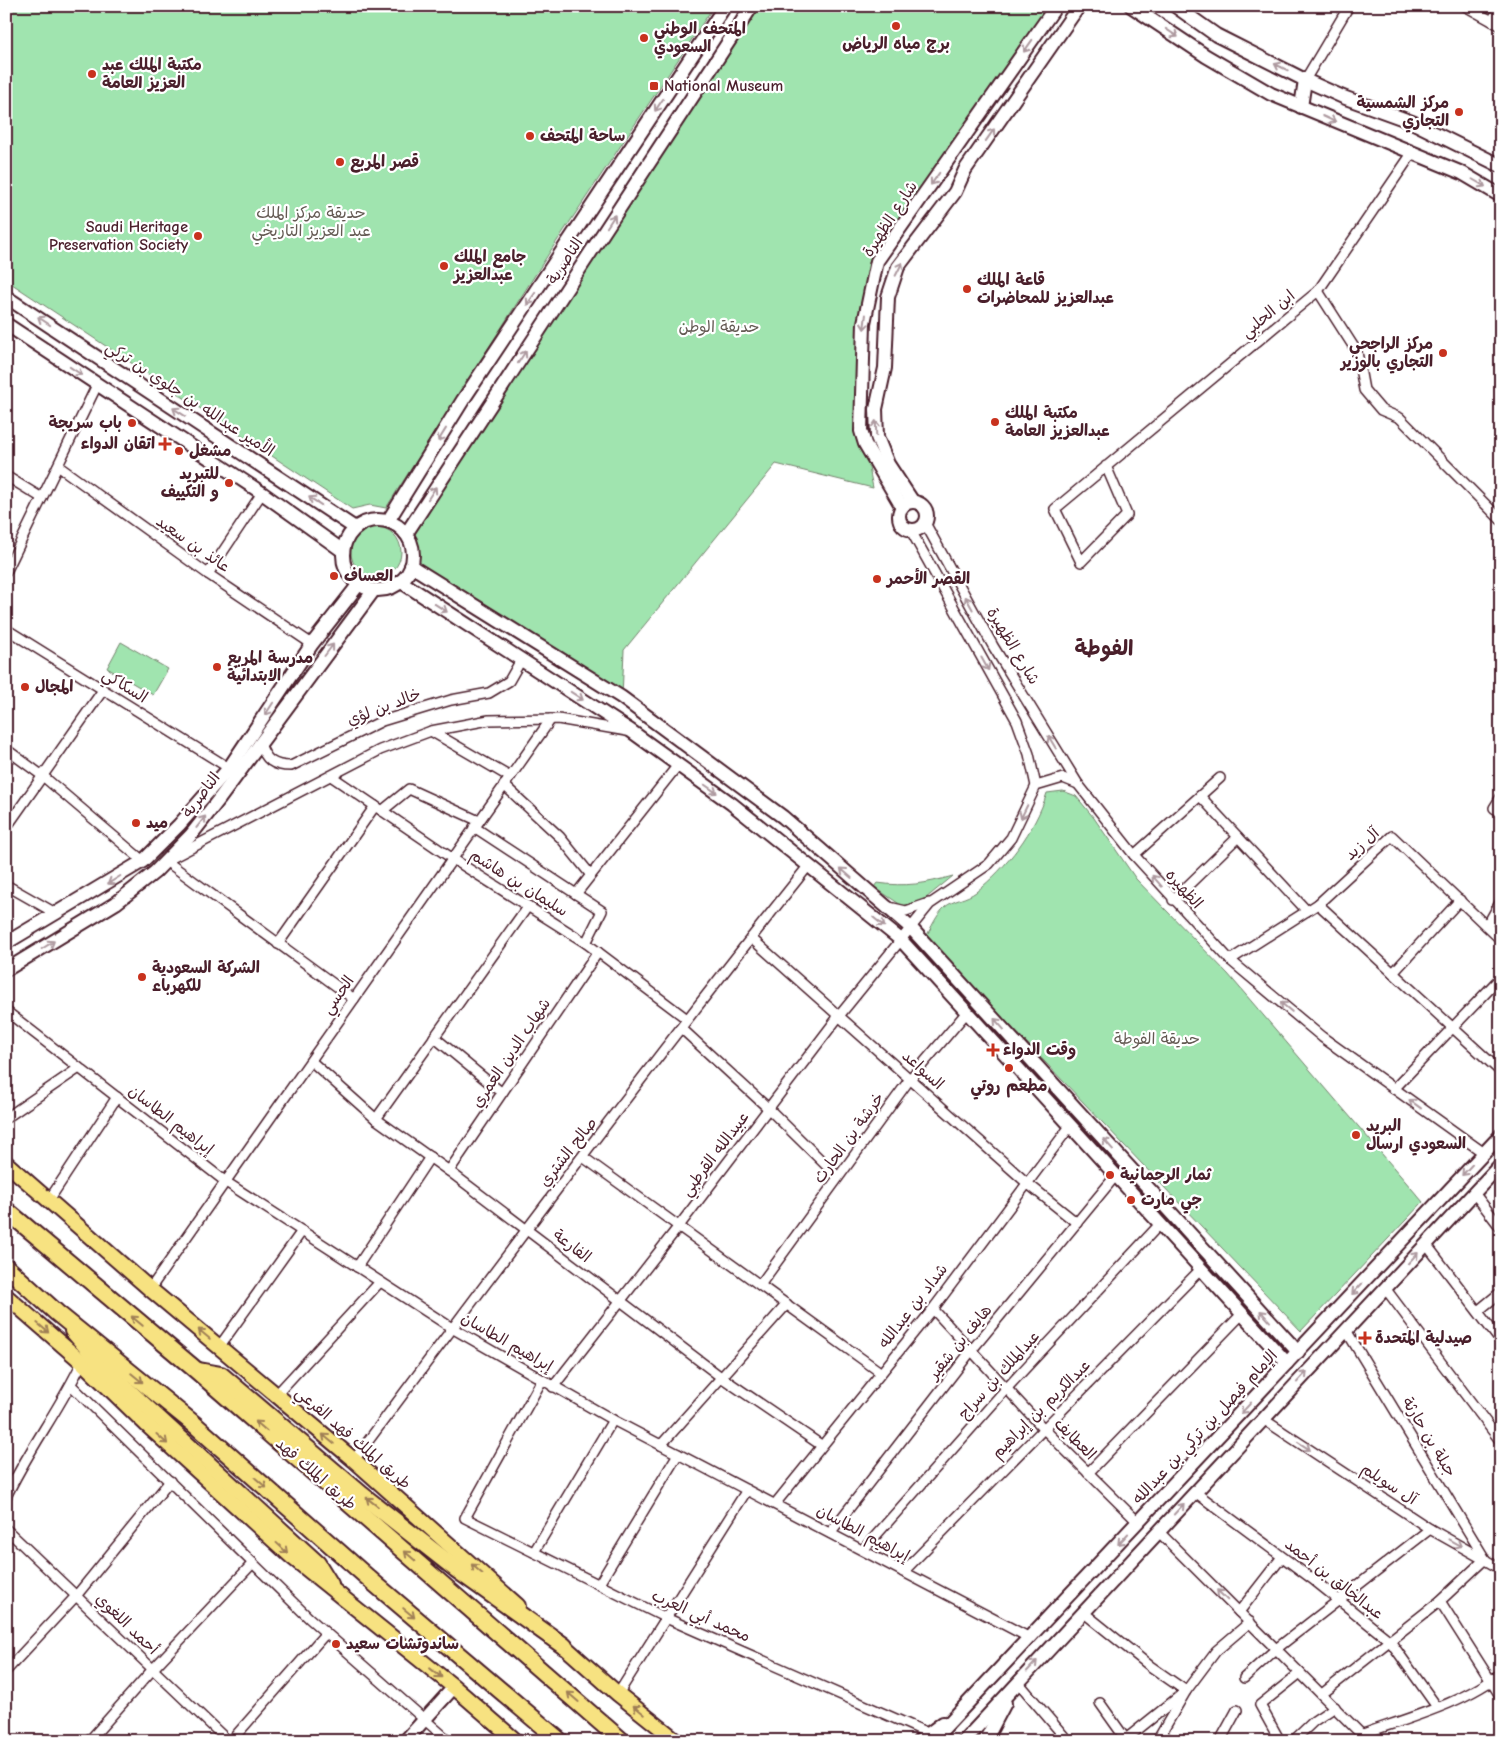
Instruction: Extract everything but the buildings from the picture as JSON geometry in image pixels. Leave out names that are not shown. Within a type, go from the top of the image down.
[{"type":"highway","name":"طريق الملك فهد","points":[[6,1210],[196,1370],[622,1741]]},
{"type":"highway","points":[[6,1268],[57,1313],[194,1424],[374,1583],[560,1741]]},
{"type":"highway","points":[[196,1370],[220,1376],[456,1569],[564,1646]]},
{"type":"main road","name":"طريق الملك فهد الفرعي","points":[[6,1163],[150,1289],[354,1460],[618,1694],[677,1741]]},
{"type":"main road","points":[[6,1296],[82,1362],[146,1424],[292,1557],[340,1598],[454,1687],[516,1741]]},
{"type":"main road","points":[[57,1313],[100,1364],[318,1563],[340,1598]]},
{"type":"street","points":[[739,6],[743,14],[739,25]]},
{"type":"street","name":"الناصرية","points":[[406,534],[752,6]]},
{"type":"street","name":"شارع الظهيرة","points":[[907,505],[865,444],[861,431],[864,323],[878,262],[1056,6]]},
{"type":"street","name":"شارع الظهيرة","points":[[907,505],[877,437],[876,410],[885,368],[888,297],[898,267],[955,192],[965,170],[1079,6]]},
{"type":"street","points":[[1131,6],[1206,56],[1271,94],[1462,173],[1501,196]]},
{"type":"street","points":[[1175,6],[1216,35],[1305,80],[1343,97],[1412,122],[1501,166]]},
{"type":"street","points":[[1301,107],[1305,80],[1349,6]]},
{"type":"street","points":[[1464,6],[1501,26]]},
{"type":"street","points":[[1492,21],[1500,6]]},
{"type":"street","name":"الناصرية","points":[[388,521],[463,400],[724,8]]},
{"type":"street","name":"ابن الحلبي","points":[[1106,466],[1127,515],[1081,562],[1054,509],[1106,466],[1318,292],[1413,152]]},
{"type":"street","points":[[1318,292],[1357,352],[1364,390],[1381,410],[1400,418],[1501,520]]},
{"type":"street","name":"الأمير عبدالله بن جلوي بن تركي","points":[[6,297],[356,528]]},
{"type":"street","points":[[6,324],[262,494],[343,551]]},
{"type":"street","points":[[6,572],[97,385]]},
{"type":"street","name":"عائذ بن سعيد","points":[[58,466],[208,574],[312,644]]},
{"type":"street","points":[[6,476],[42,498]]},
{"type":"street","points":[[208,574],[262,494]]},
{"type":"street","name":"شارع الظهيرة","points":[[1036,786],[1029,754],[1017,721],[910,529],[900,522],[899,514],[907,505],[919,503],[925,509],[927,518],[925,523],[993,646],[1078,784]]},
{"type":"street","points":[[368,521],[388,521],[406,534],[413,553],[411,566],[400,581],[393,586],[374,590],[359,584],[346,570],[343,551],[345,542],[356,528],[368,521]]},
{"type":"street","points":[[910,529],[920,528],[925,523]]},
{"type":"street","points":[[411,566],[621,697],[782,817],[911,928],[1298,1352]]},
{"type":"street","points":[[400,581],[631,731],[761,825],[901,940],[1117,1174],[1287,1363]]},
{"type":"street","name":"الناصرية","points":[[6,943],[58,914],[143,861],[179,825],[228,768],[312,644],[359,584]]},
{"type":"street","name":"الناصرية","points":[[6,970],[116,903],[166,861],[191,835],[374,590]]},
{"type":"street","name":"السكاكي","points":[[6,628],[228,768]]},
{"type":"street","name":"خالد بن لؤي","points":[[260,743],[264,755],[269,762],[280,766],[291,766],[382,721],[451,700],[489,693],[509,681],[522,660]]},
{"type":"street","points":[[6,828],[44,777],[103,690]]},
{"type":"street","points":[[354,999],[166,861],[380,750],[431,731],[489,720],[550,719],[631,731]]},
{"type":"street","name":"الحسي","points":[[150,1289],[550,719]]},
{"type":"street","points":[[431,731],[507,781],[560,837],[590,874]]},
{"type":"street","points":[[6,749],[44,777],[143,861]]},
{"type":"street","points":[[576,894],[678,765]]},
{"type":"street","name":"سليمان بن هاشم","points":[[332,776],[453,859],[586,943],[687,1019]]},
{"type":"street","points":[[872,895],[888,906],[906,911],[924,906],[989,864],[1011,838],[1036,786],[1063,778],[1078,784]]},
{"type":"street","points":[[1134,855],[1220,778]]},
{"type":"street","name":"الظهيره","points":[[1078,784],[1134,855],[1173,900],[1230,960],[1322,1037],[1484,1153]]},
{"type":"street","points":[[278,944],[379,808],[409,789],[477,824],[602,911],[586,943]]},
{"type":"street","points":[[1200,796],[1307,911]]},
{"type":"street","points":[[1497,810],[1501,797]]},
{"type":"street","name":"آل زيد","points":[[1230,960],[1318,904],[1392,836],[1501,940]]},
{"type":"street","points":[[1173,900],[1238,837]]},
{"type":"street","name":"صالح الشتري","points":[[354,1460],[687,1019],[809,864]]},
{"type":"street","points":[[6,884],[58,914]]},
{"type":"street","points":[[901,940],[930,904],[942,895]]},
{"type":"street","points":[[1393,972],[1460,900]]},
{"type":"street","points":[[1488,926],[1501,901]]},
{"type":"street","points":[[1318,904],[1501,1072]]},
{"type":"street","points":[[376,1119],[528,906]]},
{"type":"street","name":"السواعد","points":[[751,938],[1026,1182],[1077,1224]]},
{"type":"street","name":"عبيدالله القرطبي","points":[[554,1387],[839,1016],[901,940]]},
{"type":"street","name":"شهاب الدين العمري","points":[[449,1171],[598,952]]},
{"type":"street","points":[[1394,1089],[1501,977]]},
{"type":"street","name":"إبراهيم الطاسان","points":[[6,1011],[226,1182],[452,1328],[613,1420],[1030,1638]]},
{"type":"street","name":"خرشة بن الحارث","points":[[760,1285],[910,1079],[968,1012]]},
{"type":"street","points":[[681,1028],[769,1109],[838,1177]]},
{"type":"street","points":[[434,1037],[502,1093]]},
{"type":"street","name":"الفارعة","points":[[311,1061],[376,1119],[449,1171],[721,1378],[821,1445]]},
{"type":"street","points":[[6,1118],[79,1068]]},
{"type":"street","points":[[49,1200],[116,1097]]},
{"type":"street","name":"شداد بن عبدالله","points":[[774,1504],[933,1309],[1026,1182],[1071,1125]]},
{"type":"street","name":"الإمام فيصل بن تركي بن عبدالله","points":[[926,1738],[962,1711],[1501,1134]]},
{"type":"street","points":[[583,1157],[880,1372]]},
{"type":"street","points":[[357,1267],[430,1158]]},
{"type":"street","points":[[964,1741],[1501,1164]]},
{"type":"street","name":"هايف بن شقير","points":[[830,1533],[971,1350],[1117,1174]]},
{"type":"street","points":[[1126,1185],[1137,1188],[1140,1184],[1138,1177]]},
{"type":"street","points":[[1474,1193],[1501,1228]]},
{"type":"street","points":[[1144,1206],[1144,1200],[1148,1196],[1158,1199]]},
{"type":"street","name":"عبدالملك بن سراج","points":[[863,1550],[1006,1388],[1160,1224]]},
{"type":"street","points":[[219,1347],[302,1231]]},
{"type":"street","points":[[1426,1244],[1501,1342]]},
{"type":"street","name":"عبدالكريم بن إبراهيم","points":[[903,1572],[1042,1428],[1201,1269]]},
{"type":"street","points":[[276,1395],[380,1282]]},
{"type":"street","points":[[1385,1288],[1501,1442]]},
{"type":"street","points":[[1478,1311],[1501,1292]]},
{"type":"street","points":[[661,1445],[787,1304]]},
{"type":"street","name":"العطايف","points":[[933,1309],[1042,1428],[1138,1522]]},
{"type":"street","points":[[1088,1473],[1242,1314]]},
{"type":"street","name":"جبلة بن حارثة","points":[[1346,1330],[1486,1559]]},
{"type":"street","points":[[7,1494],[71,1385],[82,1362]]},
{"type":"street","name":"محمد أبي العرب","points":[[542,1380],[465,1518],[666,1618],[926,1738]]},
{"type":"street","points":[[71,1385],[326,1633],[449,1741]]},
{"type":"street","name":"آل سويلم","points":[[1263,1419],[1430,1529],[1501,1569]]},
{"type":"street","points":[[534,1552],[613,1420]]},
{"type":"street","points":[[599,1584],[678,1454]]},
{"type":"street","points":[[6,1671],[76,1596],[170,1481]]},
{"type":"street","points":[[618,1694],[747,1490]]},
{"type":"street","name":"عبدالخالق بن أحمد","points":[[1195,1492],[1390,1641],[1437,1707]]},
{"type":"street","name":"أحمد اللغوي","points":[[6,1528],[152,1669],[230,1741]]},
{"type":"street","points":[[1244,1678],[1276,1649],[1430,1529]]},
{"type":"street","points":[[1158,1531],[1365,1737],[1437,1707],[1490,1682],[1501,1673]]},
{"type":"street","points":[[1239,1612],[1282,1557]]},
{"type":"street","points":[[1322,1694],[1440,1600],[1486,1559]]},
{"type":"street","points":[[89,1741],[152,1669],[253,1563]]},
{"type":"street","points":[[1440,1600],[1501,1697]]},
{"type":"street","points":[[1084,1612],[1150,1666],[1186,1691]]},
{"type":"street","points":[[1171,1741],[1160,1738],[1186,1691],[1216,1651],[1250,1622]]},
{"type":"street","points":[[230,1741],[326,1633]]},
{"type":"street","points":[[1280,1741],[1260,1705],[1300,1673]]},
{"type":"street","points":[[985,1741],[1015,1685]]},
{"type":"street","points":[[1015,1685],[1068,1741]]},
{"type":"street","points":[[405,1741],[454,1687]]},
{"type":"street","points":[[1100,1703],[1126,1740],[1186,1691]]},
{"type":"street","points":[[1293,1741],[1314,1721],[1335,1707]]},
{"type":"street","points":[[1220,1741],[1237,1710]]},
{"type":"green space","name":"حديقة مركز الملك عبد العزيز التاريخي","points":[[6,6],[714,6],[553,247],[386,508],[370,505],[352,509],[6,280]]},
{"type":"green space","name":"حديقة الوطن","points":[[755,6],[1055,6],[879,263],[866,325],[862,432],[873,488],[776,464],[624,650],[622,698],[412,567],[414,555],[407,535]]},
{"type":"green space","points":[[371,527],[381,527],[394,534],[401,547],[401,557],[394,570],[381,577],[371,577],[362,573],[355,566],[351,557],[351,547],[355,538],[362,531]]},
{"type":"green space","points":[[121,642],[168,669],[153,695],[107,668]]},
{"type":"green space","name":"حديقة الفوطة","points":[[1063,791],[1076,796],[1094,818],[1136,879],[1228,974],[1423,1202],[1301,1331],[926,937],[945,907],[976,892],[1009,860],[1035,821],[1047,793]]},
{"type":"green space","points":[[953,876],[920,903],[904,907],[874,887],[877,883],[915,884]]},
{"type":"place","name":"برج مياه الرياض","points":[[896,26]]},
{"type":"place","name":"المتحف الوطني السعودي","points":[[644,38]]},
{"type":"place","name":"مكتبة الملك عبد العزيز العامة","points":[[92,74]]},
{"type":"place","name":"National Museum","points":[[654,86]]},
{"type":"place","name":"مركز الشمسية التجاري","points":[[1459,112]]},
{"type":"place","name":"ساحة المتحف","points":[[530,136]]},
{"type":"place","name":"قصر المربع","points":[[340,162]]},
{"type":"place","name":"Saudi Heritage Preservation Society","points":[[198,236]]},
{"type":"place","name":"جامع الملك عبدالعزيز","points":[[444,266]]},
{"type":"place","name":"قاعة الملك عبدالعزيز للمحاضرات","points":[[967,289]]},
{"type":"place","name":"مركز الراجحي التجاري بالوزير","points":[[1443,353]]},
{"type":"place","name":"مكتبة الملك عبدالعزيز العامة","points":[[995,422]]},
{"type":"place","name":"باب سريجة","points":[[132,423]]},
{"type":"place","name":"اتقان الدواء","points":[[165,444]]},
{"type":"place","name":"مشغل","points":[[179,451]]},
{"type":"place","name":"للتبريد و التكييف","points":[[229,483]]},
{"type":"place","name":"العساف","points":[[334,576]]},
{"type":"place","name":"القصر الأحمر","points":[[877,579]]},
{"type":"place","name":"مدرسة المربع الابتدائية","points":[[217,667]]},
{"type":"place","name":"المجال","points":[[25,687]]},
{"type":"place","name":"ميد","points":[[136,823]]},
{"type":"place","name":"الشركة السعودية للكهرباء","points":[[142,977]]},
{"type":"place","name":"وقت الدواء","points":[[993,1050]]},
{"type":"place","name":"مطعم روتي","points":[[1009,1068]]},
{"type":"place","name":"البريد السعودي ارسال","points":[[1356,1135]]},
{"type":"place","name":"ثمار الرحمانية","points":[[1110,1175]]},
{"type":"place","name":"جي مارت","points":[[1131,1200]]},
{"type":"place","name":"صيدلية المتحدة","points":[[1365,1338]]},
{"type":"place","name":"ساندوتشات سعيد","points":[[336,1644]]},
{"type":"district","name":"الفوطة","points":[[1104,648]]}]
